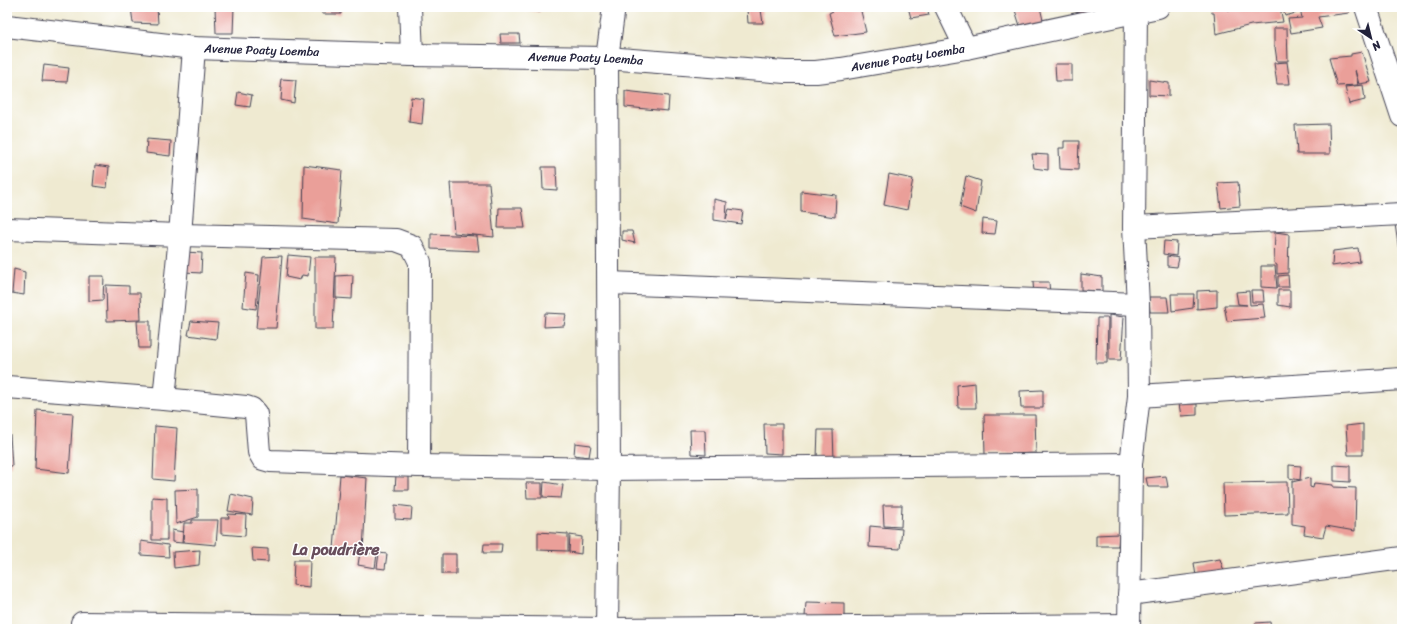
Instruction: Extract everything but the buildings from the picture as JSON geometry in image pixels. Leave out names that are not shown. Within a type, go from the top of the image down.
[{"type":"street","points":[[410,7],[412,55]]},
{"type":"street","points":[[607,629],[609,283],[607,58],[614,7]]},
{"type":"street","points":[[946,7],[966,48]]},
{"type":"street","name":"Avenue Poaty Loemba","points":[[7,26],[194,48],[412,55],[607,58],[785,72],[816,72],[966,48],[1158,7]]},
{"type":"street","points":[[1366,7],[1401,110]]},
{"type":"street","points":[[82,623],[607,629],[1129,627],[1131,464],[1139,396],[1138,304],[1134,227],[1136,11]]},
{"type":"street","points":[[164,398],[180,235],[194,48]]},
{"type":"street","points":[[1134,227],[1402,214]]},
{"type":"street","points":[[7,229],[396,240],[412,246],[420,262],[419,466]]},
{"type":"street","points":[[609,283],[1138,304]]},
{"type":"street","points":[[1139,396],[1402,379]]},
{"type":"street","points":[[7,388],[164,398],[246,407],[252,409],[256,414],[259,452],[263,459],[270,461],[609,470],[1131,464]]},
{"type":"street","points":[[1129,594],[1402,558]]},
{"type":"district","name":"La poudrière","points":[[336,549]]}]
